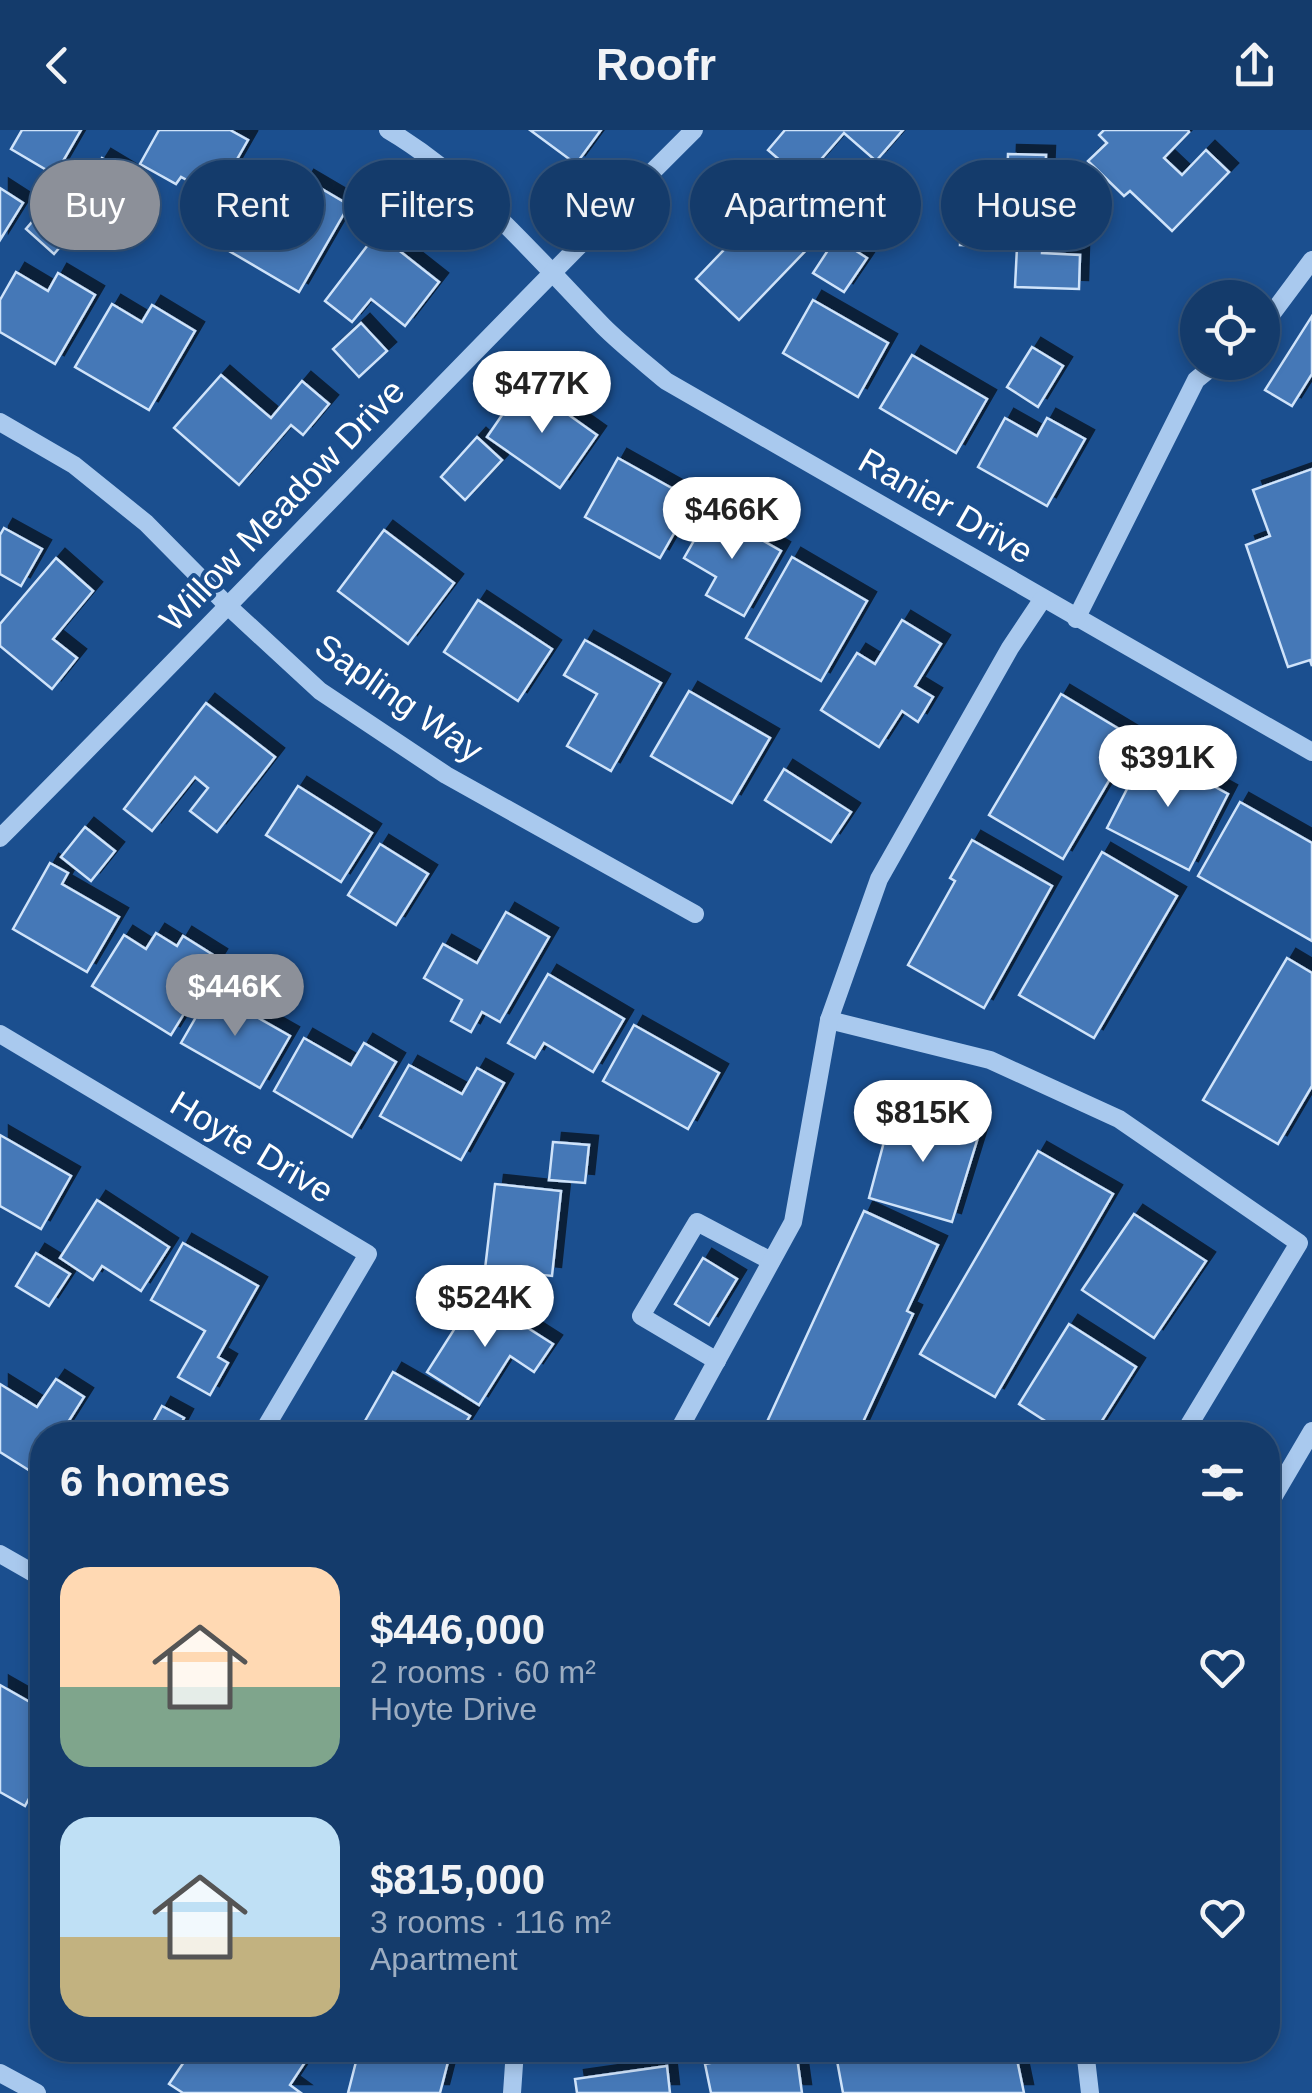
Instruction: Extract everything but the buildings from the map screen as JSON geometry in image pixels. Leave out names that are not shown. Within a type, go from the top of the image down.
[{"type":"street","name":"Ranier Drive","points":[[388,130],[418,147],[458,182],[552,271],[605,328],[666,381],[1312,752]]},
{"type":"street","name":"Willow Meadow Drive","points":[[0,838],[694,130]]},
{"type":"street","points":[[1280,303],[1312,260]]},
{"type":"street","points":[[1076,619],[1196,380]]},
{"type":"street","name":"Sapling Way","points":[[0,422],[89,477],[146,523],[320,691],[446,774],[695,914]]},
{"type":"street","points":[[683,1422],[793,1222],[829,1020],[879,879],[1010,648],[1042,600]]},
{"type":"street","points":[[829,1020],[990,1060],[1119,1119],[1299,1243],[1191,1422]]},
{"type":"street","name":"Hoyte Drive","points":[[0,1034],[368,1254],[269,1422]]},
{"type":"street","points":[[716,1361],[641,1316],[697,1222],[772,1262]]},
{"type":"street","points":[[1280,1486],[1312,1431]]},
{"type":"street","points":[[0,1554],[30,1571]]},
{"type":"street","points":[[512,2093],[514,2062]]},
{"type":"street","points":[[1087,2062],[1090,2093]]},
{"type":"street","points":[[0,2072],[37,2093]]}]
